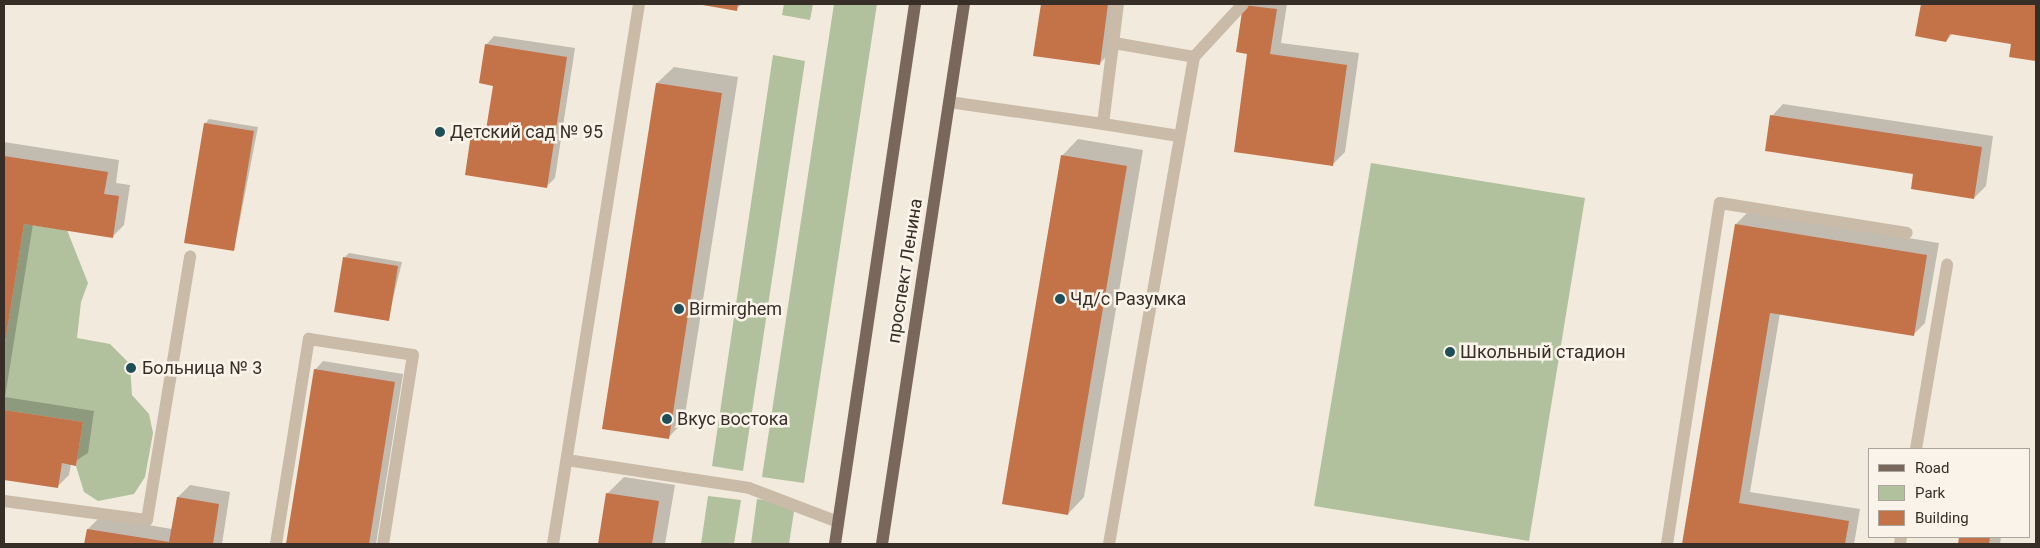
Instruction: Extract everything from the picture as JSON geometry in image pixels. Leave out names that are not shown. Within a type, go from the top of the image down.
[{"type":"main road","name":"проспект Ленина","points":[[834,544],[915,4]]},
{"type":"main road","name":"проспект Ленина","points":[[882,544],[964,4]]},
{"type":"lane","points":[[553,544],[639,4]]},
{"type":"lane","points":[[1103,124],[1118,4]]},
{"type":"lane","points":[[1109,544],[1194,57],[1243,4]]},
{"type":"lane","points":[[1114,43],[1194,57]]},
{"type":"lane","points":[[949,102],[1179,136]]},
{"type":"lane","points":[[1667,544],[1720,203],[1907,233]]},
{"type":"lane","points":[[4,501],[147,520],[190,256]]},
{"type":"lane","points":[[1916,448],[1947,265]]},
{"type":"lane","points":[[276,544],[309,339],[413,355],[383,544]]},
{"type":"lane","points":[[567,460],[749,488],[838,522]]},
{"type":"green space","points":[[784,4],[813,4],[810,20],[782,15]]},
{"type":"green space","points":[[834,4],[877,4],[804,483],[762,477]]},
{"type":"green space","points":[[773,55],[805,61],[743,471],[712,466]]},
{"type":"green space","name":"Школьный стадион","points":[[1371,163],[1585,198],[1529,541],[1314,506]]},
{"type":"green space","points":[[24,224],[67,230],[88,283],[81,302],[77,338],[110,344],[130,364],[132,395],[149,414],[153,433],[145,477],[134,494],[98,501],[84,492],[76,466],[83,422],[4,410],[4,349]]},
{"type":"green space","points":[[708,496],[741,500],[734,544],[701,544]]},
{"type":"green space","points":[[757,499],[795,505],[789,544],[751,544]]},
{"type":"building","points":[[697,4],[738,4],[737,11]]},
{"type":"building","points":[[1041,4],[1108,4],[1100,65],[1033,56]]},
{"type":"building","points":[[1921,4],[2036,4],[2036,61],[2009,57],[2011,44],[1950,34],[1946,42],[1915,36]]},
{"type":"building","points":[[1243,5],[1277,9],[1270,54],[1347,65],[1333,166],[1234,152],[1247,54],[1236,52]]},
{"type":"building","points":[[485,44],[567,57],[547,188],[465,175],[471,134],[485,136],[493,86],[479,83]]},
{"type":"building","points":[[656,83],[722,93],[669,439],[602,429]]},
{"type":"building","points":[[1770,115],[1982,147],[1974,199],[1911,189],[1913,174],[1765,151]]},
{"type":"building","points":[[204,123],[254,131],[234,251],[184,243]]},
{"type":"building","points":[[1061,155],[1127,166],[1068,515],[1002,504]]},
{"type":"building","points":[[4,156],[108,172],[104,194],[119,196],[113,238],[24,224],[5,343]]},
{"type":"building","points":[[1735,224],[1927,255],[1914,336],[1770,313],[1739,503],[1849,521],[1845,544],[1682,544]]},
{"type":"building","points":[[343,257],[398,266],[389,321],[334,312]]},
{"type":"building","points":[[314,369],[395,382],[369,544],[286,544]]},
{"type":"building","points":[[4,410],[83,422],[76,466],[62,463],[58,488],[4,480]]},
{"type":"building","points":[[606,493],[659,501],[652,544],[598,544]]},
{"type":"building","points":[[177,497],[219,504],[213,544],[84,544],[87,529],[169,542]]},
{"type":"building","points":[[1959,538],[1990,538],[1989,544],[1958,544]]},
{"type":"place","name":"Детский сад № 95","points":[[440,132]]},
{"type":"place","name":"Чд/с Разумка","points":[[1060,299]]},
{"type":"place","name":"Birmirghem","points":[[679,309]]},
{"type":"place","name":"Школьный стадион","points":[[1450,352]]},
{"type":"place","name":"Больница № 3","points":[[131,368]]},
{"type":"place","name":"Вкус востока","points":[[667,419]]}]
